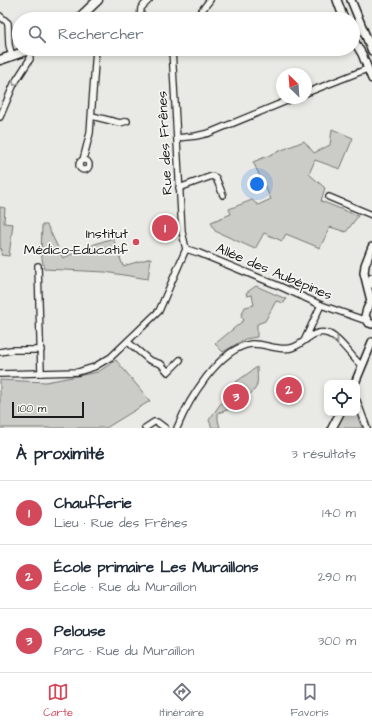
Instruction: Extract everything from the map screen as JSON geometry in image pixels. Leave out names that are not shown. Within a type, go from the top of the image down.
[{"type":"main road","points":[[85,12],[98,0]]},
{"type":"main road","points":[[0,60],[12,56]]},
{"type":"street","points":[[141,12],[141,8],[150,0]]},
{"type":"street","points":[[201,12],[210,0]]},
{"type":"street","points":[[337,0],[341,12]]},
{"type":"street","points":[[351,0],[356,12]]},
{"type":"street","points":[[0,16],[8,23],[9,45],[12,56]]},
{"type":"street","points":[[360,22],[372,51]]},
{"type":"street","points":[[312,91],[370,70],[360,49]]},
{"type":"street","points":[[0,117],[14,84],[30,59],[30,56]]},
{"type":"street","points":[[83,160],[90,135],[96,56]]},
{"type":"street","name":"Rue des Frênes","points":[[172,56],[182,232],[186,249]]},
{"type":"street","points":[[177,138],[209,133],[279,104]]},
{"type":"street","points":[[92,116],[120,123],[127,121]]},
{"type":"street","points":[[180,188],[212,176],[216,178],[223,195]]},
{"type":"street","points":[[329,197],[372,215]]},
{"type":"street","points":[[370,324],[365,316],[371,300],[364,272],[372,247]]},
{"type":"street","points":[[0,374],[78,372],[94,368],[111,357],[159,311],[186,249]]},
{"type":"street","name":"Allée des Aubépines","points":[[186,249],[276,284],[321,305],[353,316],[370,324]]},
{"type":"street","points":[[38,266],[41,373]]},
{"type":"street","points":[[372,278],[372,284]]},
{"type":"street","points":[[305,340],[321,305]]},
{"type":"street","points":[[353,316],[359,314],[367,308]]},
{"type":"street","points":[[177,428],[183,413],[208,373],[233,351],[240,347],[252,344],[288,348],[296,346],[318,333],[331,335],[362,366]]},
{"type":"street","points":[[128,342],[149,360],[161,364],[168,372],[180,360]]},
{"type":"street","points":[[356,380],[372,342]]},
{"type":"street","points":[[0,352],[10,350],[41,350]]},
{"type":"street","points":[[360,409],[367,428]]},
{"type":"street","points":[[332,428],[338,416]]},
{"type":"street","points":[[145,428],[154,422],[157,422],[165,428]]},
{"type":"shaded area","points":[[332,129],[353,138],[340,169],[315,160],[309,174],[325,188],[321,201],[358,216],[346,232],[330,227],[320,248],[286,234],[282,241],[264,233],[255,249],[215,231],[211,222],[231,214],[229,209],[252,200],[258,205],[271,199],[253,162],[304,141],[314,153],[330,145]]},
{"type":"shaded area","points":[[0,207],[5,208],[4,223],[13,224],[9,256],[1,255]]},
{"type":"shaded area","points":[[42,225],[47,225],[63,258],[113,238],[123,266],[151,258],[148,279],[105,272],[44,269],[41,253]]},
{"type":"shaded area","points":[[256,286],[286,299],[284,303],[276,301],[265,321],[257,324],[257,337],[245,339],[223,352],[215,344],[244,320],[241,316],[245,307],[254,305],[252,295],[247,296],[246,293]]},
{"type":"shaded area","points":[[116,360],[150,401],[106,428],[0,428],[0,380],[46,382],[98,372]]},
{"type":"shaded area","points":[[257,367],[257,382],[254,391],[243,400],[239,406],[218,413],[220,428],[212,428],[209,420],[236,382]]},
{"type":"shaded area","points":[[342,416],[357,416],[362,428],[336,428]]},
{"type":"place","name":"Chaufferie","points":[[165,228]]},
{"type":"place","name":"Institut Médico-Educatif","points":[[136,242]]},
{"type":"place","name":"École primaire Les Muraillons","points":[[289,390]]},
{"type":"place","name":"Pelouse","points":[[236,397]]}]
